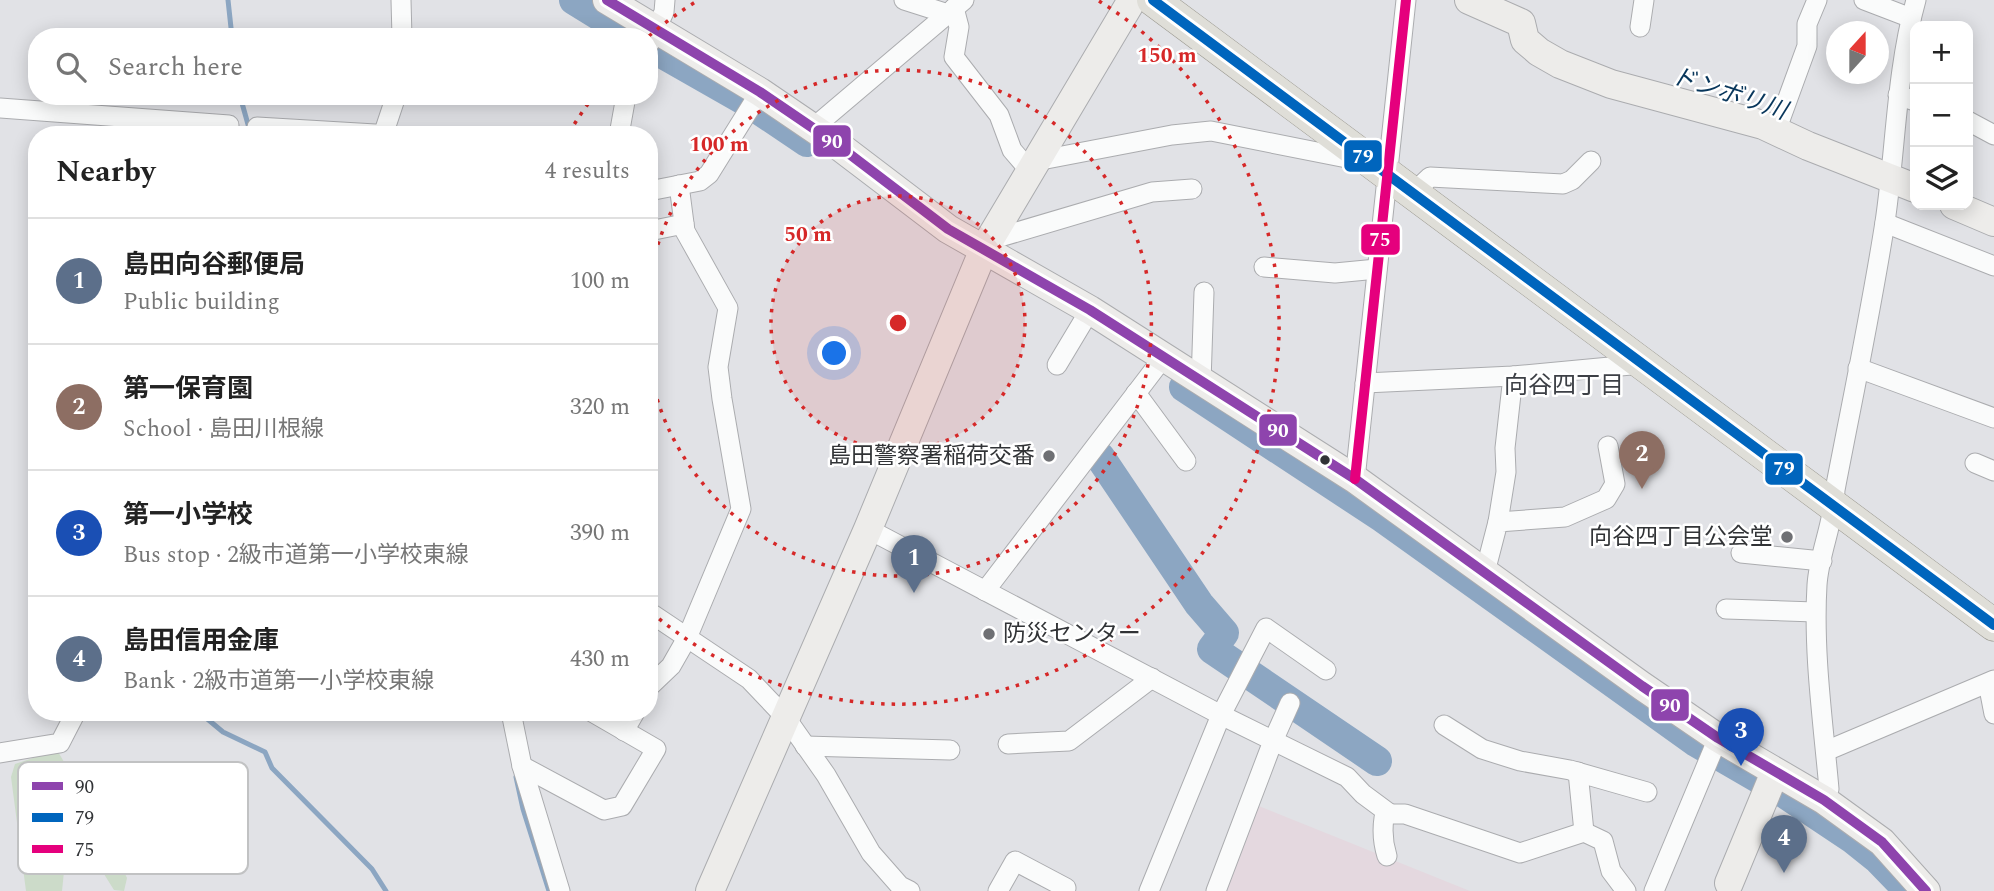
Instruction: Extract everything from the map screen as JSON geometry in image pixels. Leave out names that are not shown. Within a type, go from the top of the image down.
[{"type":"main road","points":[[1153,0],[1994,625]]},
{"type":"street","points":[[401,0],[402,28]]},
{"type":"street","points":[[607,0],[642,28]]},
{"type":"street","points":[[657,28],[664,12],[665,0]]},
{"type":"street","points":[[904,0],[955,7]]},
{"type":"street","points":[[710,891],[868,529],[987,244],[1132,0]]},
{"type":"street","points":[[1355,479],[1377,269],[1380,169],[1406,0]]},
{"type":"street","points":[[1469,0],[1521,23],[1525,40],[1560,64],[1611,84],[1763,125],[1808,146],[1903,182]]},
{"type":"street","points":[[1640,27],[1644,0]]},
{"type":"street","points":[[1776,131],[1807,46],[1807,24],[1817,0]]},
{"type":"street","points":[[1824,800],[1829,789],[1815,611],[1817,580],[1835,509],[1835,490],[1885,223],[1903,182],[1914,9],[1864,0]]},
{"type":"street","points":[[813,128],[955,7]]},
{"type":"street","points":[[955,7],[959,27],[954,57],[999,115],[1012,150],[1033,166],[1172,135],[1211,131],[1302,148],[1380,169]]},
{"type":"street","points":[[658,40],[754,102],[813,128],[948,229],[987,244],[1355,479],[1642,686],[1714,748],[1771,782],[1824,800],[1882,842],[1926,891]]},
{"type":"street","points":[[658,189],[700,181],[709,174],[754,102]]},
{"type":"street","points":[[386,126],[393,105]]},
{"type":"street","points":[[621,126],[624,105]]},
{"type":"street","points":[[0,108],[229,125]]},
{"type":"street","points":[[1973,124],[1994,135]]},
{"type":"street","points":[[1413,193],[1430,177],[1563,184],[1572,180],[1591,161]]},
{"type":"street","points":[[658,678],[671,666],[687,638],[741,509],[719,367],[728,308],[685,231],[679,185]]},
{"type":"street","points":[[987,244],[1152,192],[1192,189]]},
{"type":"street","points":[[1966,210],[1994,222]]},
{"type":"street","points":[[1885,223],[1994,266]]},
{"type":"street","points":[[658,229],[684,224]]},
{"type":"street","points":[[1264,267],[1335,273],[1377,269]]},
{"type":"street","points":[[1201,382],[1204,292]]},
{"type":"street","points":[[1057,365],[1090,310]]},
{"type":"street","points":[[985,591],[1163,358]]},
{"type":"street","points":[[1365,383],[1513,376],[1642,364]]},
{"type":"street","points":[[1858,368],[1994,418]]},
{"type":"street","points":[[1485,572],[1499,522],[1506,472],[1505,448],[1513,376]]},
{"type":"street","points":[[1136,393],[1186,461]]},
{"type":"street","points":[[1499,522],[1565,517],[1606,499],[1615,484],[1608,446]]},
{"type":"street","points":[[1975,463],[1994,471]]},
{"type":"street","points":[[868,529],[1221,715],[1348,777],[1363,794],[1390,814]]},
{"type":"street","points":[[1741,553],[1822,561]]},
{"type":"street","points":[[1726,609],[1815,611]]},
{"type":"street","points":[[658,618],[749,679],[786,718],[826,775],[871,853],[900,886],[910,891]]},
{"type":"street","points":[[1149,891],[1221,715],[1266,628],[1326,670]]},
{"type":"street","points":[[1008,744],[1069,741],[1152,678]]},
{"type":"street","points":[[1826,751],[1991,681],[1994,713]]},
{"type":"street","points":[[1216,891],[1290,703]]},
{"type":"street","points":[[0,753],[60,743],[71,721]]},
{"type":"street","points":[[513,721],[522,766],[560,891]]},
{"type":"street","points":[[522,766],[604,810],[622,806],[656,749],[607,721]]},
{"type":"street","points":[[624,731],[630,721]]},
{"type":"street","points":[[1444,725],[1482,749],[1647,792]]},
{"type":"street","points":[[805,746],[950,750]]},
{"type":"street","points":[[1654,891],[1714,748]]},
{"type":"street","points":[[1578,772],[1584,832]]},
{"type":"street","points":[[1732,888],[1771,782]]},
{"type":"street","points":[[1387,856],[1382,827],[1384,818],[1390,814],[1405,814],[1520,853],[1584,832],[1603,841],[1611,871],[1626,891]]},
{"type":"street","points":[[998,891],[1015,861],[1066,888],[1065,891]]},
{"type":"shaded area","points":[[1254,804],[1470,891],[1220,891]]},
{"type":"green space","points":[[57,750],[64,762],[21,762]]},
{"type":"green space","points":[[18,763],[18,830],[11,777],[15,764]]},
{"type":"green space","points":[[24,874],[64,874],[62,891],[26,891]]},
{"type":"green space","points":[[104,874],[125,874],[127,878],[124,891],[114,890]]},
{"type":"waterway","points":[[228,0],[231,28]]},
{"type":"waterway","points":[[574,0],[619,28]]},
{"type":"waterway","points":[[658,51],[749,103],[807,142]]},
{"type":"waterway","points":[[243,105],[248,126]]},
{"type":"waterway","points":[[1184,387],[1383,518],[1696,742],[1784,793],[1853,839],[1878,859],[1906,888]]},
{"type":"waterway","points":[[1100,457],[1199,604],[1224,633],[1212,649],[1377,761]]},
{"type":"waterway","points":[[210,721],[223,732],[265,752],[272,768],[372,869],[386,891]]},
{"type":"waterway","points":[[516,777],[523,809],[549,891]]},
{"type":"transit line","name":"90","points":[[607,0],[654,28]]},
{"type":"transit line","name":"79","points":[[1153,0],[1994,625]]},
{"type":"transit line","name":"75","points":[[1355,479],[1406,0]]},
{"type":"transit line","name":"90","points":[[658,31],[760,92],[835,143],[948,229],[1090,310],[1355,479],[1642,686],[1718,738],[1824,800],[1882,842],[1926,891]]},
{"type":"place","name":"島田警察署稲荷交番","points":[[1049,456]]},
{"type":"place","name":"第一保育園","points":[[1642,489]]},
{"type":"place","name":"向谷四丁目公会堂","points":[[1787,537]]},
{"type":"place","name":"島田向谷郵便局","points":[[914,593]]},
{"type":"place","name":"防災センター","points":[[989,634]]},
{"type":"place","name":"第一小学校","points":[[1741,766]]},
{"type":"place","name":"島田信用金庫","points":[[1784,873]]},
{"type":"district","name":"向谷四丁目","points":[[1564,386]]},
{"type":"water label","name":"ドンボリ川","points":[[1729,94]]}]
